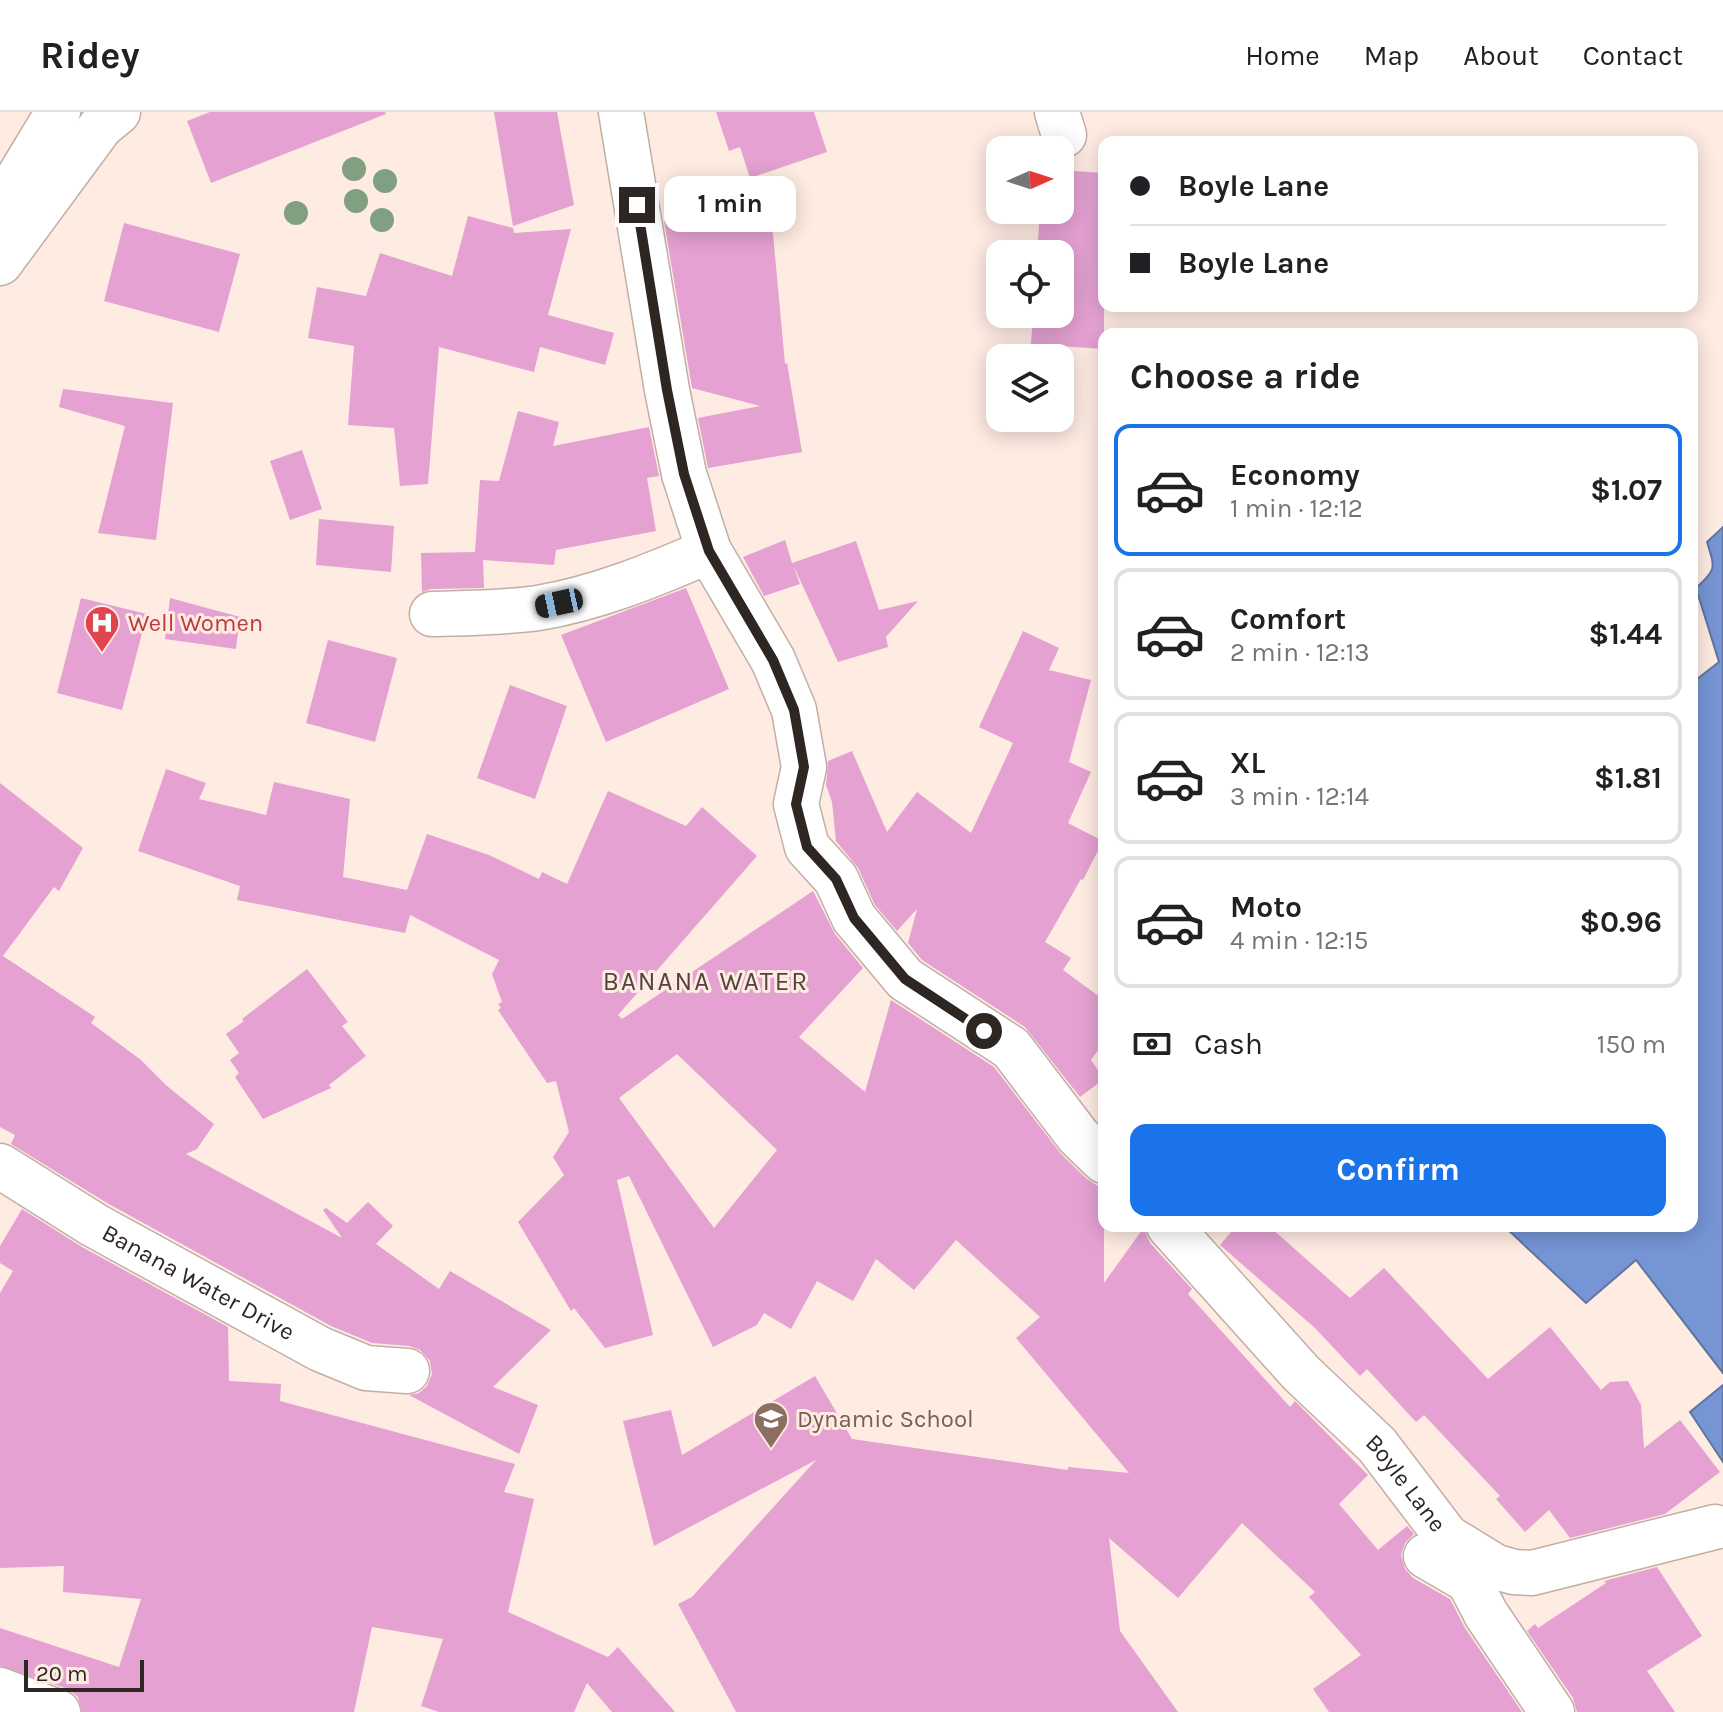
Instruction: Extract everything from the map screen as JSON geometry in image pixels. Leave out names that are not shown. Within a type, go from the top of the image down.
[{"type":"street","points":[[0,263],[101,126],[118,112]]},
{"type":"street","points":[[621,112],[684,474],[709,551],[773,660],[794,710],[804,767],[796,804],[807,847],[836,879],[854,918],[905,979],[1011,1048],[1078,1136],[1098,1155]]},
{"type":"street","points":[[0,208],[58,113]]},
{"type":"street","points":[[432,614],[493,613],[581,599],[625,586],[709,551]]},
{"type":"street","name":"Banana Water Drive","points":[[0,1166],[94,1225],[320,1349],[366,1368],[407,1371]]},
{"type":"street","name":"Boyle Lane","points":[[1174,1232],[1301,1373],[1377,1445],[1447,1537],[1496,1567],[1532,1573],[1715,1527]]},
{"type":"street","points":[[1447,1537],[1424,1555],[1469,1581],[1486,1614],[1552,1712]]},
{"type":"street","points":[[0,1690],[58,1712]]},
{"type":"water","points":[[1723,527],[1723,1373],[1636,1260],[1586,1303],[1510,1232],[1698,1232],[1698,678],[1719,662],[1698,594],[1698,586],[1712,568],[1707,542]]},
{"type":"water","points":[[1723,1385],[1723,1462],[1690,1412]]},
{"type":"building","points":[[210,112],[386,114],[211,183],[187,121]]},
{"type":"building","points":[[494,112],[557,112],[574,205],[513,226]]},
{"type":"building","points":[[716,112],[814,112],[827,152],[750,178],[740,147],[729,151]]},
{"type":"building","points":[[1074,171],[1098,173],[1098,312],[1104,312],[1104,328],[1098,328],[1098,349],[1074,347],[1074,344],[1031,344],[1032,328],[1074,328],[1074,240],[1038,240],[1039,224],[1074,224]]},
{"type":"building","points":[[771,212],[785,364],[802,452],[708,468],[698,418],[760,406],[692,388],[664,221]]},
{"type":"building","points":[[468,216],[513,228],[514,233],[571,229],[548,315],[614,333],[605,365],[540,347],[534,372],[439,347],[428,484],[400,486],[394,428],[348,425],[354,346],[308,338],[317,287],[366,296],[380,253],[452,276]]},
{"type":"building","points":[[124,223],[240,254],[219,332],[104,301]]},
{"type":"building","points":[[63,389],[173,403],[156,540],[98,533],[125,426],[59,407]]},
{"type":"building","points":[[518,411],[559,422],[553,446],[649,427],[659,476],[647,478],[656,531],[556,550],[554,565],[483,560],[484,588],[431,589],[422,592],[421,553],[475,552],[480,480],[499,481]]},
{"type":"building","points":[[302,450],[322,509],[290,520],[270,461]]},
{"type":"building","points":[[319,519],[394,526],[391,572],[316,565]]},
{"type":"building","points":[[785,540],[792,563],[856,541],[879,610],[918,601],[886,637],[888,647],[838,662],[793,565],[800,584],[764,596],[743,557]]},
{"type":"building","points":[[686,588],[729,689],[606,742],[561,635]]},
{"type":"building","name":"Well Women","points":[[81,598],[147,614],[122,710],[57,693]]},
{"type":"building","points":[[170,598],[240,617],[236,649],[165,639]]},
{"type":"building","points":[[1023,631],[1059,648],[1049,670],[1091,680],[1069,762],[1091,772],[1068,823],[1098,838],[1098,851],[1045,942],[1071,958],[1063,970],[1098,996],[1098,1050],[1091,1060],[1098,1070],[1098,1084],[1080,1097],[1025,1027],[922,960],[908,943],[917,909],[897,931],[875,905],[858,868],[836,841],[832,802],[826,785],[828,761],[852,751],[887,832],[917,792],[971,833],[1013,743],[979,727]]},
{"type":"building","points":[[328,640],[397,658],[375,742],[306,723]]},
{"type":"building","points":[[510,685],[567,706],[535,799],[477,778]]},
{"type":"building","points":[[166,769],[206,783],[199,799],[266,815],[274,782],[350,799],[343,877],[407,890],[427,834],[489,855],[539,879],[542,872],[567,884],[608,791],[686,826],[702,807],[757,856],[618,1015],[622,1019],[813,891],[835,934],[863,968],[799,1037],[865,1092],[891,1000],[994,1067],[1061,1154],[1098,1186],[1098,1232],[1104,1232],[1104,1283],[1141,1232],[1145,1232],[1150,1243],[1192,1289],[1188,1294],[1290,1407],[1295,1401],[1368,1475],[1339,1504],[1378,1550],[1407,1526],[1414,1534],[1405,1543],[1401,1555],[1405,1569],[1413,1578],[1450,1599],[1465,1628],[1522,1712],[1329,1712],[1313,1689],[1361,1655],[1309,1597],[1315,1592],[1242,1523],[1178,1598],[1109,1538],[1120,1631],[1178,1712],[736,1712],[678,1604],[692,1597],[816,1460],[654,1546],[623,1421],[671,1410],[682,1455],[815,1376],[852,1439],[1068,1470],[1068,1467],[1129,1473],[1016,1338],[1040,1317],[956,1240],[914,1290],[876,1259],[853,1301],[817,1281],[791,1329],[764,1313],[757,1325],[713,1347],[629,1176],[617,1180],[653,1335],[605,1348],[574,1308],[571,1311],[518,1222],[564,1175],[553,1157],[569,1132],[556,1081],[547,1083],[498,1010],[501,1008],[498,1004],[502,1002],[492,974],[499,960],[410,915],[405,933],[237,900],[240,886],[138,851]],"holes":[[[677,1054],[777,1150],[714,1228],[619,1098]]]},
{"type":"building","points":[[0,783],[83,848],[59,891],[54,887],[3,956],[95,1017],[91,1023],[141,1060],[167,1086],[214,1124],[197,1149],[186,1154],[342,1238],[323,1210],[326,1208],[347,1223],[368,1202],[393,1226],[376,1244],[439,1289],[450,1271],[551,1330],[493,1387],[538,1405],[519,1454],[409,1395],[419,1393],[427,1386],[432,1374],[430,1361],[420,1350],[372,1343],[331,1326],[107,1203],[11,1144],[15,1135],[0,1127]]},
{"type":"building","points":[[307,969],[348,1022],[342,1026],[366,1056],[329,1085],[331,1088],[263,1119],[235,1077],[239,1073],[230,1060],[239,1053],[226,1034]]},
{"type":"building","points":[[22,1209],[82,1247],[228,1327],[229,1381],[281,1384],[280,1401],[515,1464],[504,1492],[534,1499],[508,1612],[608,1657],[618,1647],[675,1712],[612,1712],[587,1683],[574,1712],[439,1712],[421,1706],[443,1639],[372,1627],[354,1712],[82,1712],[78,1697],[68,1689],[0,1666],[0,1628],[119,1667],[141,1599],[63,1592],[64,1566],[0,1568],[0,1293],[13,1271],[0,1263],[0,1246]]},
{"type":"building","points":[[1231,1232],[1276,1232],[1350,1298],[1384,1268],[1488,1379],[1550,1327],[1601,1390],[1610,1382],[1628,1381],[1641,1405],[1644,1448],[1680,1420],[1720,1472],[1665,1514],[1570,1538],[1549,1510],[1525,1532],[1496,1499],[1500,1496],[1424,1415],[1416,1422],[1367,1369],[1360,1376],[1315,1328],[1220,1245]]},
{"type":"building","points":[[1657,1567],[1702,1636],[1647,1671],[1675,1712],[1577,1712],[1573,1698],[1527,1631],[1535,1624],[1538,1628],[1606,1583],[1604,1581]]},
{"type":"place","name":"Well Women","points":[[102,654]]},
{"type":"place","name":"Dynamic School","points":[[771,1450]]},
{"type":"district","name":"BANANA WATER","points":[[706,981]]},
{"type":"route","points":[[637,205],[684,474],[709,551],[773,660],[794,710],[804,767],[796,804],[807,847],[836,879],[854,918],[905,979],[984,1031]]}]
